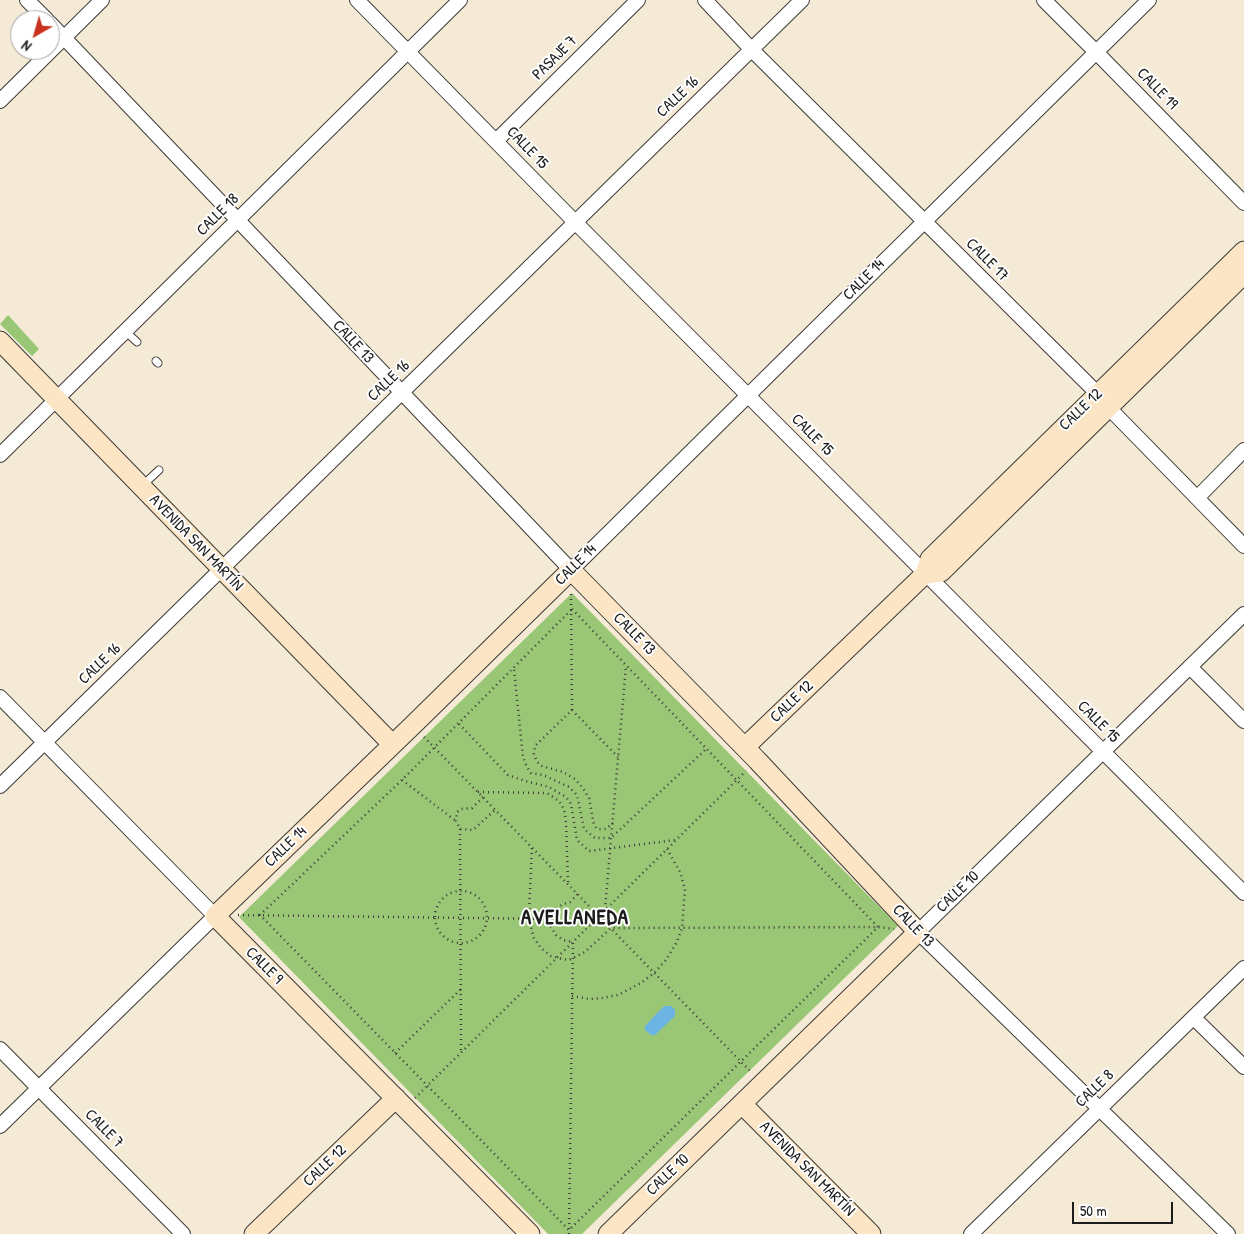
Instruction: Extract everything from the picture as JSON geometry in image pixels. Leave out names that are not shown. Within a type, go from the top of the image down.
[{"type":"street","points":[[27,0],[37,10]]},
{"type":"street","points":[[0,101],[102,0]]},
{"type":"street","name":"CALLE 15","points":[[357,0],[576,223],[1244,893]]},
{"type":"street","name":"CALLE 18","points":[[0,455],[460,0]]},
{"type":"street","name":"PASAJE 7","points":[[496,141],[638,0]]},
{"type":"street","name":"CALLE 17","points":[[705,0],[752,50],[1103,400],[1244,546]]},
{"type":"street","name":"CALLE 16","points":[[0,786],[802,0]]},
{"type":"street","name":"CALLE 19","points":[[1044,0],[1244,203]]},
{"type":"street","name":"CALLE 14","points":[[0,1126],[413,725],[1149,0]]},
{"type":"street","name":"CALLE 13","points":[[60,34],[570,570],[751,753],[918,932],[1228,1234]]},
{"type":"street","name":"CALLE 12","points":[[751,753],[925,574],[941,572],[1244,251]]},
{"type":"street","name":"CALLE 12","points":[[1103,400],[1244,274]]},
{"type":"street","name":"AVENIDA SAN MARTÍN","points":[[0,341],[392,744]]},
{"type":"street","points":[[1198,497],[1244,450]]},
{"type":"street","name":"CALLE 10","points":[[608,1234],[1244,614]]},
{"type":"street","points":[[1190,667],[1244,721]]},
{"type":"street","name":"CALLE 9","points":[[0,697],[530,1234]]},
{"type":"street","name":"CALLE 8","points":[[971,1234],[1244,968]]},
{"type":"street","points":[[1194,1018],[1244,1067]]},
{"type":"street","name":"CALLE 7","points":[[0,1049],[183,1234]]},
{"type":"street","name":"CALLE 12","points":[[254,1234],[400,1103]]},
{"type":"street","name":"AVENIDA SAN MARTÍN","points":[[742,1104],[871,1234]]},
{"type":"lane","points":[[125,331],[136,342]]},
{"type":"lane","points":[[141,486],[159,470]]},
{"type":"path","points":[[570,570],[572,710],[618,758]]},
{"type":"path","points":[[572,609],[878,927]]},
{"type":"path","points":[[260,915],[402,780],[572,609]]},
{"type":"path","points":[[605,910],[626,666]]},
{"type":"path","points":[[514,669],[523,757],[527,767],[531,773],[551,778],[569,787],[577,795],[584,829],[595,838],[611,838],[706,748]]},
{"type":"path","points":[[572,710],[535,746],[534,754],[537,762],[542,766],[563,772],[582,786],[589,798],[594,824],[598,829],[606,829],[613,823]]},
{"type":"path","points":[[459,724],[508,775],[525,782],[549,787],[566,797],[571,804],[577,840],[582,847],[589,850],[610,849],[676,840]]},
{"type":"path","points":[[413,725],[762,1083]]},
{"type":"path","points":[[400,1103],[427,1086],[667,849],[736,780],[751,753]]},
{"type":"path","points":[[402,780],[456,821],[460,828],[461,1052]]},
{"type":"path","points":[[478,792],[547,793],[558,801],[564,809],[566,822],[568,884]]},
{"type":"path","points":[[456,821],[457,812],[461,809],[472,808],[483,797]]},
{"type":"path","points":[[460,828],[473,830],[495,810]]},
{"type":"path","points":[[532,848],[530,918],[534,938],[541,948],[551,956],[569,960],[586,952],[611,928],[878,927],[918,932]]},
{"type":"path","points":[[572,996],[590,999],[618,995],[641,983],[666,960],[677,942],[682,928],[685,889],[680,872],[667,849]]},
{"type":"path","points":[[460,891],[472,893],[479,898],[484,904],[487,918],[484,930],[478,937],[470,942],[461,943],[452,942],[444,937],[438,930],[435,918],[437,906],[442,899],[448,894],[460,891]]},
{"type":"path","points":[[573,942],[563,940],[556,935],[551,927],[551,919],[556,909],[570,902],[578,894]]},
{"type":"path","points":[[260,915],[569,1230]]},
{"type":"path","points":[[215,916],[551,919]]},
{"type":"path","points":[[569,1230],[878,927]]},
{"type":"path","points":[[569,1234],[573,942]]},
{"type":"path","points":[[395,1053],[461,989]]},
{"type":"green space","points":[[8,315],[39,349],[32,356],[0,324]]},
{"type":"green space","points":[[572,593],[898,926],[582,1234],[548,1234],[239,917]]},
{"type":"water","points":[[664,1006],[671,1006],[675,1010],[675,1016],[655,1035],[651,1035],[645,1030],[645,1026]]},
{"type":"district","name":"AVELLANEDA","points":[[575,918]]}]
